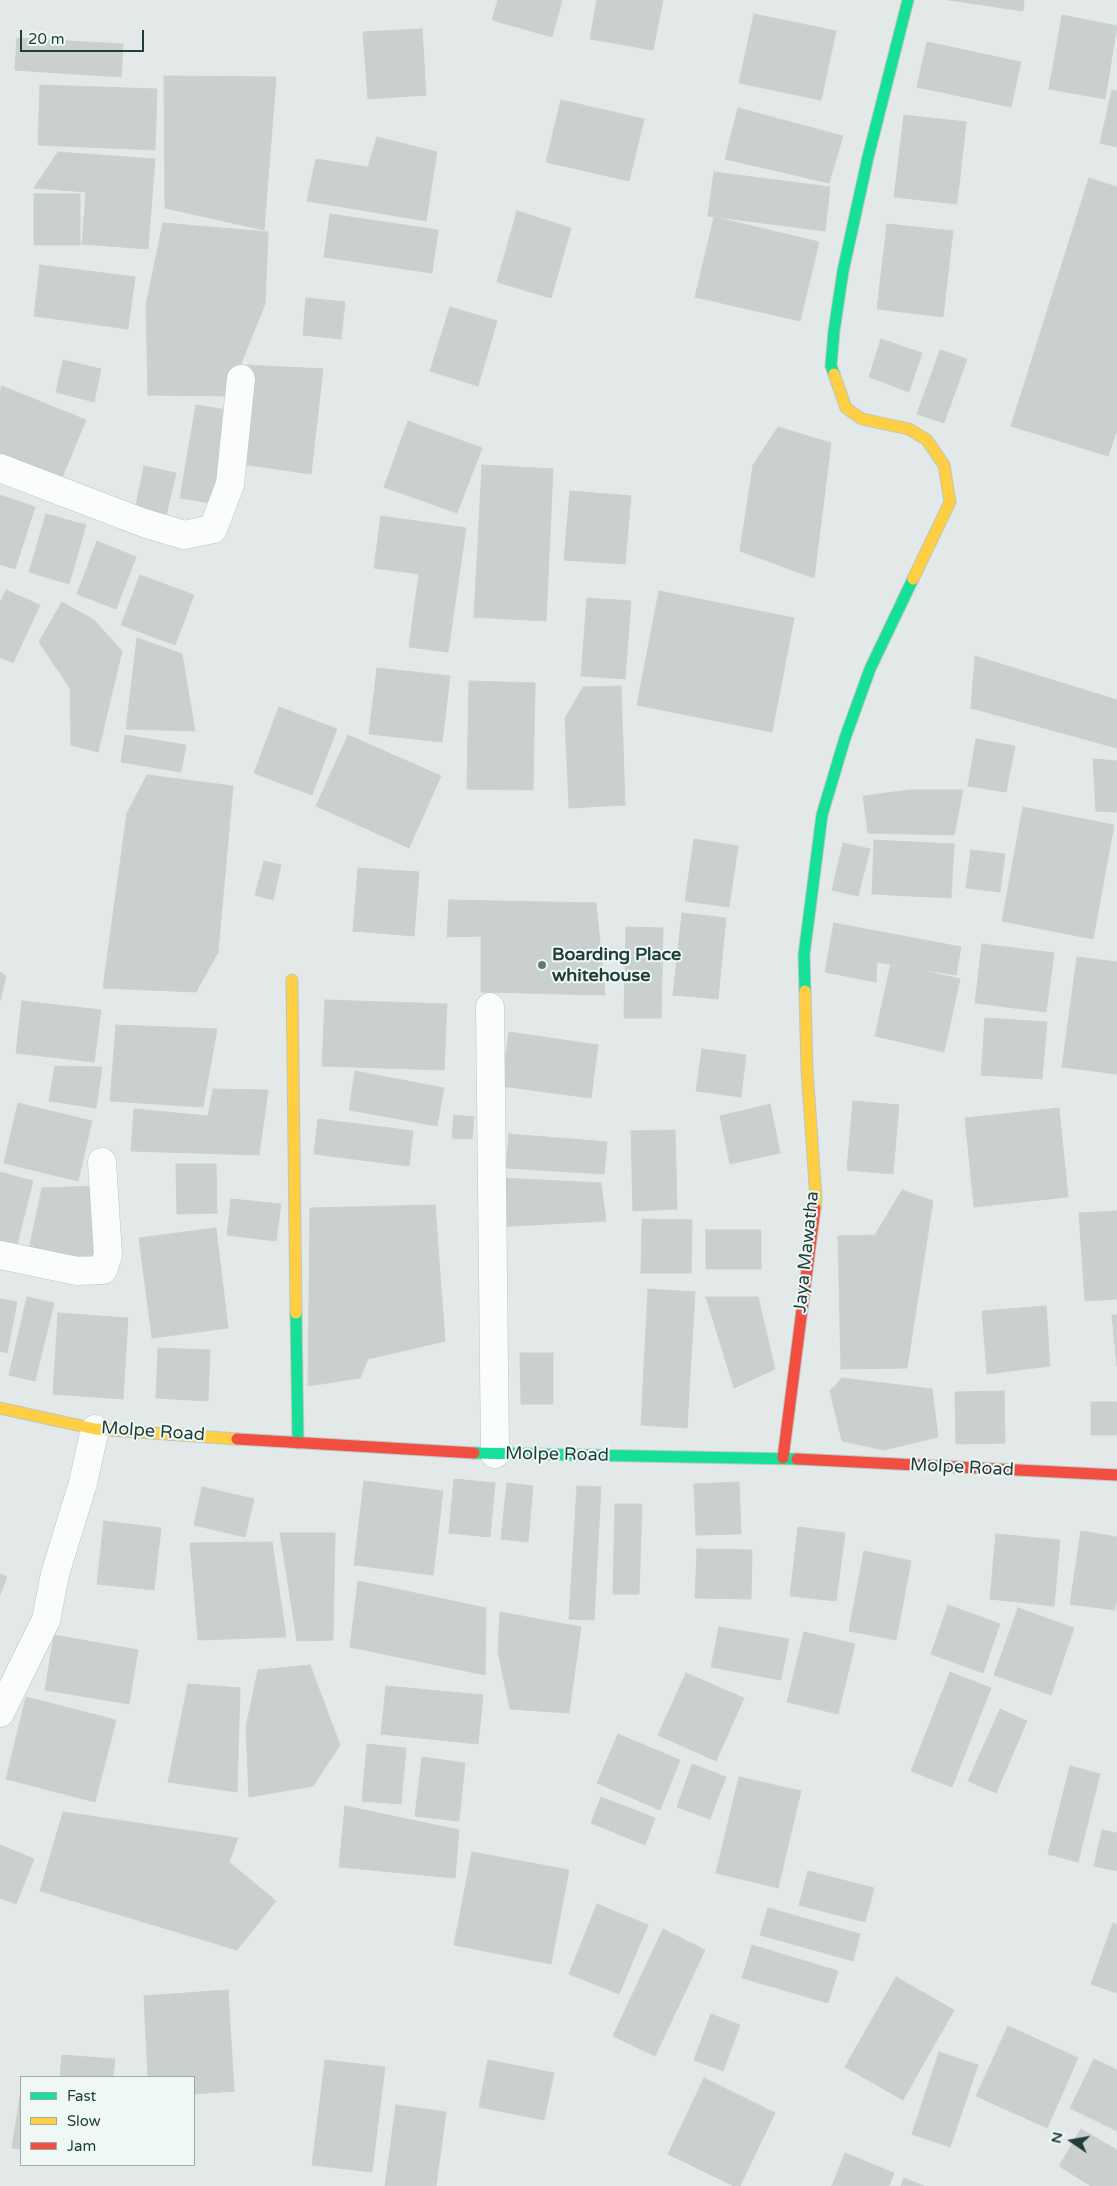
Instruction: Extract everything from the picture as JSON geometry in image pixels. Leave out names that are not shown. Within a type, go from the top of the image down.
[{"type":"street","name":"Jaya Mawatha","points":[[783,1458],[816,1199],[808,1070],[804,955],[822,815],[845,738],[870,669],[950,502],[944,465],[927,440],[909,429],[862,419],[846,408],[831,366],[834,331],[847,252],[868,157],[908,0]]},
{"type":"street","points":[[0,468],[144,523],[184,535],[212,529],[230,484],[241,379]]},
{"type":"street","points":[[292,980],[298,1443]]},
{"type":"street","points":[[490,1006],[495,1454]]},
{"type":"street","points":[[0,1255],[77,1271],[102,1270],[108,1256],[102,1162]]},
{"type":"street","name":"Molpe Road","points":[[0,1408],[95,1428],[442,1453],[783,1458],[1117,1475]]},
{"type":"street","points":[[0,1713],[46,1620],[55,1574],[83,1483],[95,1428]]},
{"type":"building","points":[[498,0],[562,0],[552,37],[492,20]]},
{"type":"building","points":[[597,0],[663,0],[653,50],[590,39]]},
{"type":"building","points":[[949,0],[1024,0],[1023,11]]},
{"type":"building","points":[[754,14],[836,31],[821,100],[739,83]]},
{"type":"building","points":[[1062,15],[1117,26],[1105,99],[1049,89]]},
{"type":"building","points":[[422,29],[426,95],[368,99],[363,32]]},
{"type":"building","points":[[17,38],[123,44],[121,77],[15,70]]},
{"type":"building","points":[[927,42],[1021,62],[1011,107],[917,87]]},
{"type":"building","points":[[164,76],[276,77],[264,230],[165,208]]},
{"type":"building","points":[[40,85],[157,89],[155,150],[38,145]]},
{"type":"building","points":[[1112,90],[1117,91],[1117,147],[1100,143]]},
{"type":"building","points":[[561,100],[644,119],[629,181],[546,162]]},
{"type":"building","points":[[738,108],[843,136],[829,183],[725,159]]},
{"type":"building","points":[[904,115],[966,122],[957,204],[894,197]]},
{"type":"building","points":[[377,137],[437,152],[426,221],[307,201],[316,159],[368,167]]},
{"type":"building","points":[[58,152],[155,159],[148,249],[82,244],[86,192],[34,188]]},
{"type":"building","points":[[714,172],[830,187],[825,231],[708,216]]},
{"type":"building","points":[[1089,178],[1117,187],[1117,430],[1108,456],[1011,426]]},
{"type":"building","points":[[34,194],[80,194],[80,245],[34,245]]},
{"type":"building","points":[[517,211],[571,228],[551,298],[497,282]]},
{"type":"building","points":[[330,214],[438,230],[432,273],[324,257]]},
{"type":"building","points":[[714,217],[819,242],[800,321],[695,297]]},
{"type":"building","points":[[163,223],[268,232],[265,304],[228,396],[148,395],[146,305]]},
{"type":"building","points":[[887,224],[953,231],[943,317],[877,309]]},
{"type":"building","points":[[40,265],[135,277],[128,329],[34,316]]},
{"type":"building","points":[[306,298],[345,302],[341,339],[303,335]]},
{"type":"building","points":[[450,307],[497,321],[478,386],[430,371]]},
{"type":"building","points":[[881,339],[922,353],[909,392],[869,377]]},
{"type":"building","points":[[940,350],[967,359],[944,423],[917,414]]},
{"type":"building","points":[[63,360],[101,369],[94,402],[56,392]]},
{"type":"building","points":[[247,365],[323,369],[311,474],[241,464]]},
{"type":"building","points":[[2,386],[86,420],[61,480],[0,454],[0,391]]},
{"type":"building","points":[[196,405],[233,411],[217,504],[180,498]]},
{"type":"building","points":[[408,421],[482,448],[457,513],[384,487]]},
{"type":"building","points":[[778,427],[831,443],[814,578],[740,551],[753,465]]},
{"type":"building","points":[[482,465],[553,469],[546,621],[474,617]]},
{"type":"building","points":[[144,466],[176,473],[166,516],[135,510]]},
{"type":"building","points":[[570,491],[631,496],[625,564],[564,560]]},
{"type":"building","points":[[0,495],[35,507],[15,569],[0,564]]},
{"type":"building","points":[[46,514],[86,525],[69,584],[29,572]]},
{"type":"building","points":[[381,516],[466,528],[448,652],[409,647],[419,574],[374,568]]},
{"type":"building","points":[[97,541],[136,557],[116,609],[77,594]]},
{"type":"building","points":[[140,575],[194,595],[175,645],[121,625]]},
{"type":"building","points":[[6,590],[40,605],[13,663],[0,657],[0,603]]},
{"type":"building","points":[[659,591],[794,618],[772,732],[637,705]]},
{"type":"building","points":[[587,598],[631,601],[625,679],[581,676]]},
{"type":"building","points":[[62,602],[94,620],[122,651],[98,752],[71,745],[70,688],[39,642]]},
{"type":"building","points":[[137,638],[182,654],[195,731],[126,729]]},
{"type":"building","points":[[975,656],[1117,700],[1117,748],[971,708]]},
{"type":"building","points":[[377,668],[450,676],[442,742],[369,734]]},
{"type":"building","points":[[469,681],[535,683],[533,790],[467,789]]},
{"type":"building","points":[[621,686],[625,805],[569,808],[565,718],[583,687]]},
{"type":"building","points":[[279,707],[337,729],[312,795],[254,773]]},
{"type":"building","points":[[125,735],[186,745],[181,772],[121,762]]},
{"type":"building","points":[[348,735],[441,776],[409,848],[316,806]]},
{"type":"building","points":[[976,739],[1015,746],[1006,792],[968,786]]},
{"type":"building","points":[[1093,759],[1117,761],[1117,812],[1096,811]]},
{"type":"building","points":[[147,775],[233,786],[218,952],[196,992],[103,988],[127,813]]},
{"type":"building","points":[[910,790],[963,790],[954,835],[868,833],[863,796]]},
{"type":"building","points":[[1023,807],[1114,825],[1093,939],[1002,921]]},
{"type":"building","points":[[694,839],[738,846],[729,907],[685,901]]},
{"type":"building","points":[[874,840],[954,844],[951,898],[872,894]]},
{"type":"building","points":[[843,843],[870,849],[858,896],[832,890]]},
{"type":"building","points":[[971,850],[1005,854],[1000,892],[966,888]]},
{"type":"building","points":[[264,861],[281,865],[273,900],[255,895]]},
{"type":"building","points":[[358,868],[419,872],[414,936],[353,931]]},
{"type":"building","name":"Boarding Place whitehouse","points":[[449,900],[596,903],[605,995],[481,992],[481,936],[447,937]]},
{"type":"building","points":[[682,913],[726,918],[718,999],[673,995]]},
{"type":"building","points":[[834,923],[961,947],[956,975],[877,962],[876,982],[825,972]]},
{"type":"building","points":[[626,927],[663,928],[661,1018],[624,1018]]},
{"type":"building","points":[[982,944],[1054,953],[1046,1012],[975,1003]]},
{"type":"building","points":[[1077,957],[1117,962],[1117,1074],[1062,1067]]},
{"type":"building","points":[[891,963],[960,979],[944,1052],[875,1036]]},
{"type":"building","points":[[0,972],[6,976],[0,1001]]},
{"type":"building","points":[[325,1000],[447,1004],[444,1070],[322,1066]]},
{"type":"building","points":[[22,1001],[101,1010],[94,1062],[16,1053]]},
{"type":"building","points":[[985,1018],[1047,1022],[1042,1079],[981,1075]]},
{"type":"building","points":[[116,1025],[217,1029],[203,1107],[110,1101]]},
{"type":"building","points":[[509,1032],[598,1045],[591,1098],[501,1086]]},
{"type":"building","points":[[702,1049],[746,1055],[741,1097],[696,1091]]},
{"type":"building","points":[[55,1066],[102,1067],[96,1108],[49,1101]]},
{"type":"building","points":[[355,1071],[444,1088],[437,1126],[349,1110]]},
{"type":"building","points":[[213,1089],[268,1090],[259,1155],[131,1151],[134,1109],[208,1116]]},
{"type":"building","points":[[853,1101],[899,1105],[893,1174],[847,1170]]},
{"type":"building","points":[[18,1103],[92,1121],[78,1181],[4,1163]]},
{"type":"building","points":[[770,1104],[780,1153],[730,1164],[720,1116]]},
{"type":"building","points":[[1059,1108],[1068,1197],[974,1207],[965,1118]]},
{"type":"building","points":[[454,1115],[474,1117],[472,1139],[452,1138]]},
{"type":"building","points":[[318,1119],[413,1131],[409,1166],[314,1154]]},
{"type":"building","points":[[675,1130],[677,1209],[633,1211],[631,1131]]},
{"type":"building","points":[[509,1134],[607,1142],[604,1174],[506,1168]]},
{"type":"building","points":[[176,1164],[216,1164],[217,1213],[177,1214]]},
{"type":"building","points":[[0,1172],[33,1181],[14,1256],[0,1252]]},
{"type":"building","points":[[500,1178],[601,1183],[606,1221],[493,1227]]},
{"type":"building","points":[[98,1186],[106,1256],[28,1254],[42,1188]]},
{"type":"building","points":[[902,1190],[933,1201],[907,1368],[841,1369],[838,1236],[875,1235]]},
{"type":"building","points":[[231,1199],[281,1204],[276,1241],[227,1235]]},
{"type":"building","points":[[435,1205],[445,1341],[368,1359],[360,1378],[308,1386],[310,1208]]},
{"type":"building","points":[[1117,1211],[1117,1299],[1085,1301],[1079,1213]]},
{"type":"building","points":[[642,1219],[692,1220],[691,1273],[641,1273]]},
{"type":"building","points":[[216,1228],[228,1328],[152,1338],[139,1238]]},
{"type":"building","points":[[706,1230],[761,1230],[761,1269],[706,1269]]},
{"type":"building","points":[[648,1289],[695,1292],[687,1428],[641,1425]]},
{"type":"building","points":[[27,1297],[54,1303],[35,1381],[9,1375]]},
{"type":"building","points":[[706,1297],[758,1297],[775,1369],[734,1388]]},
{"type":"building","points":[[0,1299],[17,1302],[7,1353],[0,1351]]},
{"type":"building","points":[[1046,1306],[1050,1366],[987,1374],[982,1311]]},
{"type":"building","points":[[58,1313],[128,1318],[123,1399],[53,1394]]},
{"type":"building","points":[[1112,1315],[1117,1315],[1117,1366]]},
{"type":"building","points":[[158,1348],[210,1350],[208,1401],[156,1398]]},
{"type":"building","points":[[520,1353],[553,1353],[553,1404],[521,1404]]},
{"type":"building","points":[[842,1378],[932,1389],[938,1437],[884,1450],[842,1441],[830,1391]]},
{"type":"building","points":[[1004,1391],[1005,1443],[956,1444],[955,1392]]},
{"type":"building","points":[[1091,1402],[1117,1402],[1117,1435],[1091,1435]]},
{"type":"building","points":[[454,1479],[495,1483],[490,1537],[449,1533]]},
{"type":"building","points":[[364,1481],[443,1491],[433,1575],[354,1565]]},
{"type":"building","points":[[739,1482],[741,1534],[696,1535],[694,1484]]},
{"type":"building","points":[[507,1483],[533,1486],[528,1542],[501,1539]]},
{"type":"building","points":[[577,1486],[601,1487],[594,1620],[569,1619]]},
{"type":"building","points":[[202,1487],[254,1499],[245,1537],[194,1525]]},
{"type":"building","points":[[615,1504],[642,1504],[639,1594],[613,1594]]},
{"type":"building","points":[[104,1521],[161,1528],[154,1590],[97,1584]]},
{"type":"building","points":[[798,1527],[845,1533],[836,1601],[790,1596]]},
{"type":"building","points":[[1081,1531],[1117,1537],[1117,1596],[1115,1610],[1070,1604]]},
{"type":"building","points":[[280,1533],[335,1533],[333,1640],[297,1641]]},
{"type":"building","points":[[996,1534],[1060,1540],[1054,1606],[990,1599]]},
{"type":"building","points":[[272,1542],[286,1637],[198,1640],[190,1543]]},
{"type":"building","points":[[697,1549],[752,1550],[751,1599],[695,1598]]},
{"type":"building","points":[[864,1551],[911,1561],[896,1640],[849,1631]]},
{"type":"building","points":[[0,1574],[7,1577],[0,1595]]},
{"type":"building","points":[[358,1581],[486,1608],[485,1675],[350,1647]]},
{"type":"building","points":[[948,1605],[1000,1624],[983,1673],[931,1654]]},
{"type":"building","points":[[1018,1608],[1074,1628],[1051,1695],[994,1675]]},
{"type":"building","points":[[500,1612],[581,1627],[569,1713],[510,1709],[498,1652]]},
{"type":"building","points":[[719,1627],[789,1639],[781,1680],[711,1667]]},
{"type":"building","points":[[804,1632],[855,1644],[838,1714],[787,1702]]},
{"type":"building","points":[[54,1635],[138,1650],[129,1704],[45,1690]]},
{"type":"building","points":[[310,1665],[340,1745],[313,1786],[249,1797],[246,1727],[258,1670]]},
{"type":"building","points":[[950,1672],[991,1688],[952,1787],[911,1771]]},
{"type":"building","points":[[686,1673],[744,1698],[716,1761],[658,1735]]},
{"type":"building","points":[[188,1684],[240,1688],[237,1792],[168,1782]]},
{"type":"building","points":[[386,1686],[483,1695],[478,1744],[381,1734]]},
{"type":"building","points":[[26,1697],[116,1720],[95,1802],[6,1779]]},
{"type":"building","points":[[1000,1709],[1027,1721],[996,1793],[968,1781]]},
{"type":"building","points":[[618,1734],[680,1760],[660,1810],[597,1783]]},
{"type":"building","points":[[367,1744],[406,1748],[401,1804],[362,1801]]},
{"type":"building","points":[[422,1757],[465,1763],[459,1821],[415,1816]]},
{"type":"building","points":[[692,1764],[726,1777],[710,1819],[677,1807]]},
{"type":"building","points":[[1070,1766],[1100,1774],[1078,1862],[1048,1854]]},
{"type":"building","points":[[739,1777],[801,1791],[778,1888],[716,1873]]},
{"type":"building","points":[[601,1797],[655,1818],[645,1845],[591,1823]]},
{"type":"building","points":[[345,1806],[459,1830],[455,1878],[339,1867]]},
{"type":"building","points":[[63,1812],[238,1838],[229,1862],[276,1901],[237,1950],[40,1891]]},
{"type":"building","points":[[1102,1830],[1117,1833],[1117,1871],[1094,1866]]},
{"type":"building","points":[[0,1845],[34,1859],[16,1904],[0,1898]]},
{"type":"building","points":[[472,1852],[569,1870],[551,1964],[454,1945]]},
{"type":"building","points":[[808,1871],[874,1888],[865,1922],[799,1905]]},
{"type":"building","points":[[597,1904],[648,1925],[619,1994],[569,1974]]},
{"type":"building","points":[[768,1908],[860,1934],[853,1961],[760,1935]]},
{"type":"building","points":[[1113,1923],[1117,1925],[1117,1993],[1091,1984]]},
{"type":"building","points":[[663,1929],[705,1950],[655,2056],[613,2036]]},
{"type":"building","points":[[752,1945],[838,1971],[828,2003],[742,1978]]},
{"type":"building","points":[[896,1977],[954,2010],[903,2100],[845,2067]]},
{"type":"building","points":[[228,1990],[234,2091],[195,2094],[195,2076],[148,2076],[144,1996]]},
{"type":"building","points":[[711,2014],[740,2025],[723,2071],[694,2060]]},
{"type":"building","points":[[1008,2026],[1078,2058],[1047,2128],[976,2096]]},
{"type":"building","points":[[939,2052],[978,2065],[950,2147],[912,2134]]},
{"type":"building","points":[[62,2055],[115,2059],[113,2076],[60,2076]]},
{"type":"building","points":[[1094,2059],[1117,2070],[1117,2131],[1070,2108]]},
{"type":"building","points":[[325,2060],[385,2067],[372,2172],[312,2165]]},
{"type":"building","points":[[488,2060],[554,2073],[544,2120],[479,2107]]},
{"type":"building","points":[[704,2078],[775,2113],[740,2186],[734,2186],[668,2154]]},
{"type":"building","points":[[20,2096],[20,2149],[12,2148]]},
{"type":"building","points":[[396,2105],[446,2112],[436,2186],[385,2186]]},
{"type":"building","points":[[1081,2129],[1117,2150],[1117,2186],[1091,2186],[1059,2166]]},
{"type":"building","points":[[845,2153],[894,2173],[889,2186],[832,2186]]},
{"type":"building","points":[[904,2178],[924,2186],[901,2186]]},
{"type":"traffic: fast","points":[[834,374],[831,366],[834,331],[843,271],[868,157],[908,0]]},
{"type":"traffic: fast","points":[[805,991],[804,955],[822,815],[845,738],[870,669],[913,579]]},
{"type":"traffic: fast","points":[[296,1313],[298,1443]]},
{"type":"traffic: fast","points":[[474,1453],[797,1459]]},
{"type":"traffic: slow","points":[[834,374],[846,408],[862,419],[909,429],[927,440],[944,465],[950,502],[913,579]]},
{"type":"traffic: slow","points":[[292,980],[296,1313]]},
{"type":"traffic: slow","points":[[805,991],[807,1070],[816,1199],[815,1208]]},
{"type":"traffic: slow","points":[[0,1408],[95,1429],[237,1439]]},
{"type":"traffic: jam","points":[[783,1458],[815,1208]]},
{"type":"traffic: jam","points":[[237,1439],[474,1453]]},
{"type":"traffic: jam","points":[[797,1459],[1117,1475]]},
{"type":"place","name":"Boarding Place whitehouse","points":[[542,965]]}]
